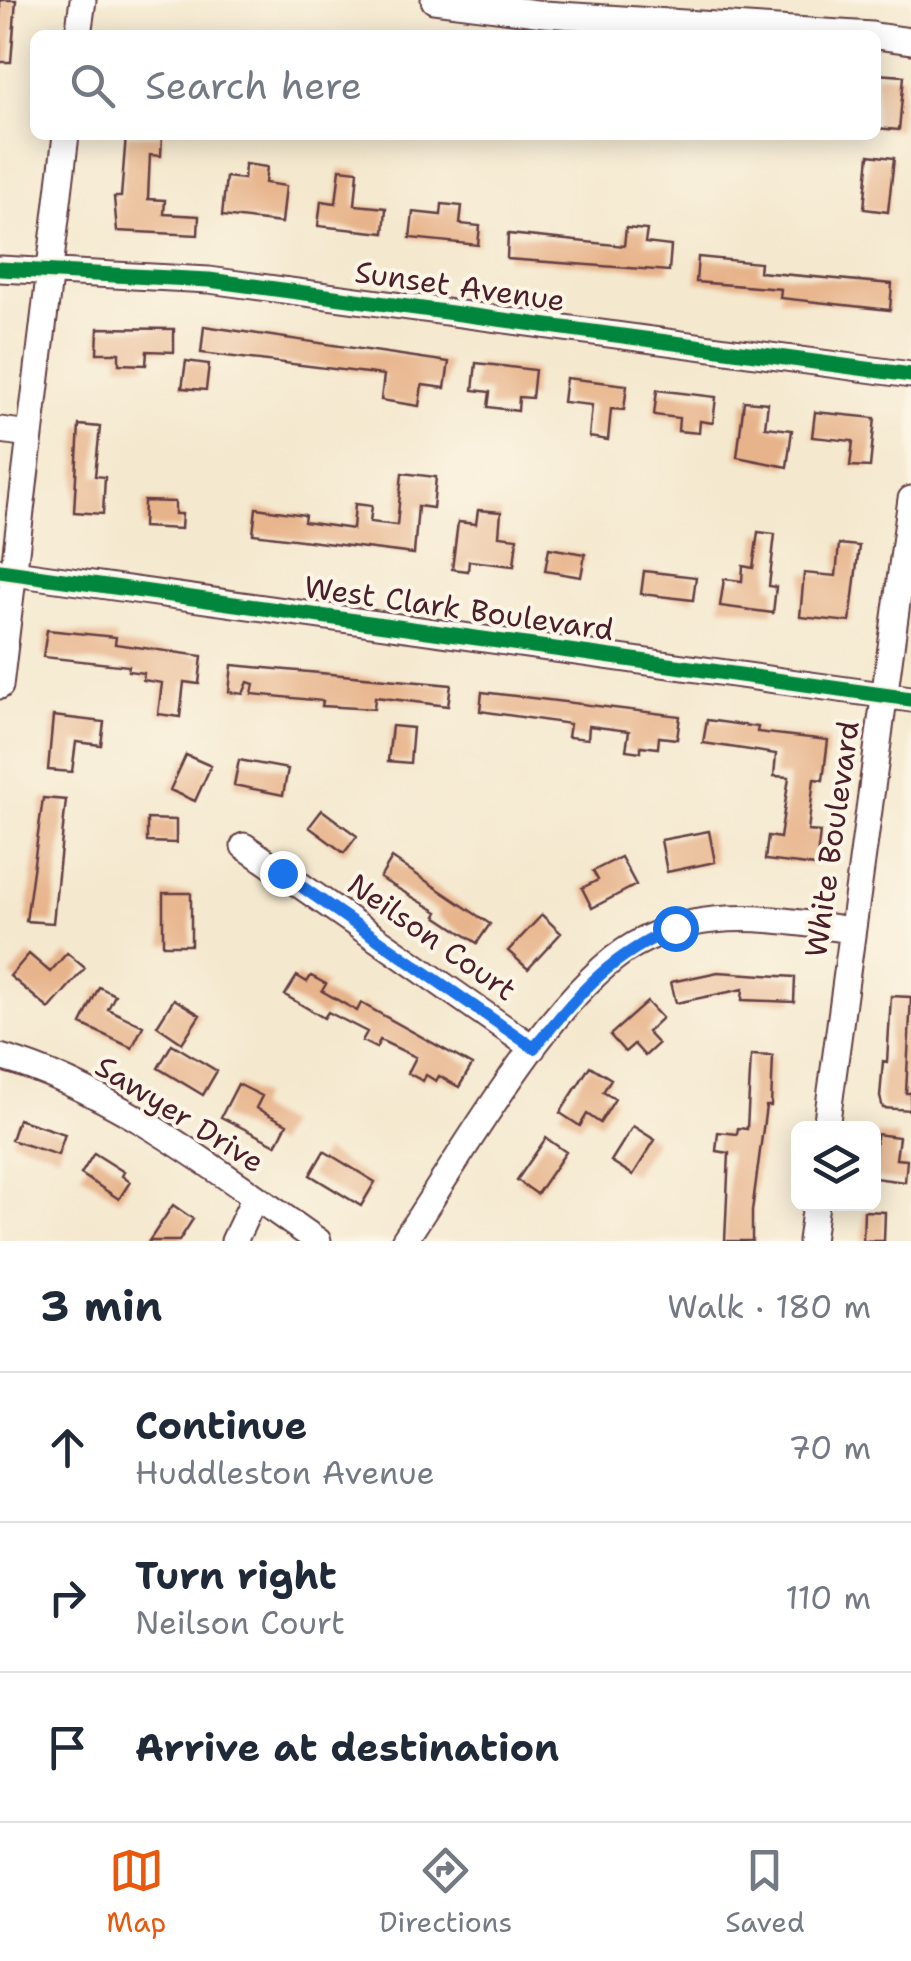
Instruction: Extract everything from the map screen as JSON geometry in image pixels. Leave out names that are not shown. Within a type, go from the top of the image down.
[{"type":"street","points":[[79,30],[83,0]]},
{"type":"street","points":[[434,0],[815,30]]},
{"type":"street","points":[[881,36],[911,41]]},
{"type":"street","points":[[0,686],[6,572],[29,434],[65,140]]},
{"type":"street","name":"Sunset Avenue","points":[[0,269],[210,280],[911,375]]},
{"type":"street","points":[[0,430],[29,434]]},
{"type":"street","name":"White Boulevard","points":[[827,1121],[911,499]]},
{"type":"street","name":"West Clark Boulevard","points":[[6,572],[911,700]]},
{"type":"street","name":"Neilson Court","points":[[244,846],[534,1048]]},
{"type":"street","points":[[404,1241],[534,1048],[589,982],[633,946],[675,928],[712,920],[763,918],[852,930]]},
{"type":"street","name":"Sawyer Drive","points":[[0,1057],[72,1085],[128,1114],[303,1237]]},
{"type":"street","points":[[234,1241],[254,1199]]},
{"type":"street","points":[[811,1241],[815,1211]]},
{"type":"building","points":[[0,0],[16,0],[11,62],[0,62]]},
{"type":"building","points":[[881,74],[904,76],[899,130],[881,128]]},
{"type":"building","points":[[126,140],[162,140],[161,156],[150,155],[148,199],[165,200],[164,214],[199,216],[198,235],[117,231],[114,197],[121,197]]},
{"type":"building","points":[[869,155],[894,158],[888,212],[864,209]]},
{"type":"building","points":[[245,164],[267,167],[265,183],[286,186],[282,223],[222,216],[226,177],[244,179]]},
{"type":"building","points":[[340,169],[358,171],[355,205],[386,208],[384,233],[318,226],[321,201],[336,203]]},
{"type":"building","points":[[442,204],[462,206],[460,224],[480,226],[478,245],[410,238],[413,212],[441,215]]},
{"type":"building","points":[[626,228],[647,230],[645,243],[671,246],[669,271],[507,259],[508,234],[624,246]]},
{"type":"building","points":[[698,257],[760,263],[759,272],[892,284],[890,310],[780,298],[781,289],[696,282]]},
{"type":"building","points":[[204,326],[449,362],[445,388],[422,385],[419,406],[381,400],[384,375],[201,353]]},
{"type":"building","points":[[98,328],[174,329],[174,352],[147,351],[146,365],[119,364],[119,353],[97,353]]},
{"type":"building","points":[[186,361],[209,364],[206,390],[182,388]]},
{"type":"building","points":[[476,363],[535,370],[532,398],[519,397],[518,411],[488,407],[490,392],[473,390]]},
{"type":"building","points":[[566,378],[627,385],[624,410],[611,409],[608,440],[589,437],[592,405],[563,402]]},
{"type":"building","points":[[657,390],[716,397],[713,423],[700,421],[699,433],[678,431],[679,418],[654,415]]},
{"type":"building","points":[[744,401],[768,403],[765,427],[792,430],[787,467],[737,457]]},
{"type":"building","points":[[815,412],[875,418],[870,467],[850,466],[853,441],[812,437]]},
{"type":"building","points":[[79,425],[100,427],[95,476],[105,477],[103,514],[74,512]]},
{"type":"building","points":[[402,473],[436,477],[433,508],[418,506],[414,554],[253,534],[256,508],[305,515],[304,522],[353,529],[355,504],[372,506],[370,522],[397,525]]},
{"type":"building","points":[[144,501],[175,502],[175,514],[182,514],[181,529],[143,527]]},
{"type":"building","points":[[478,510],[501,512],[499,536],[517,538],[514,566],[469,561],[468,571],[452,569],[458,522],[476,524]]},
{"type":"building","points":[[758,532],[775,534],[769,586],[776,587],[773,613],[720,606],[724,579],[742,581],[743,566],[753,568]]},
{"type":"building","points":[[839,544],[859,546],[850,622],[800,617],[804,573],[836,576]]},
{"type":"building","points":[[549,548],[585,554],[581,577],[545,571]]},
{"type":"building","points":[[644,571],[696,577],[693,600],[641,594]]},
{"type":"building","points":[[47,630],[116,637],[115,644],[202,656],[199,684],[184,682],[180,717],[158,714],[162,683],[143,680],[144,673],[128,671],[129,666],[43,657]]},
{"type":"building","points":[[232,665],[451,685],[448,706],[375,697],[374,709],[322,706],[323,701],[252,694],[254,684],[248,682],[243,694],[229,692]]},
{"type":"building","points":[[482,692],[680,716],[677,739],[659,737],[658,748],[641,746],[641,752],[626,750],[629,731],[589,726],[588,739],[568,737],[570,724],[480,711]]},
{"type":"building","points":[[53,716],[104,722],[101,745],[76,742],[72,772],[48,770]]},
{"type":"building","points":[[707,720],[758,727],[757,732],[828,740],[823,780],[814,779],[808,831],[820,832],[816,866],[765,860],[768,836],[780,838],[789,777],[774,776],[776,754],[703,743]]},
{"type":"building","points":[[392,726],[413,728],[410,763],[388,761]]},
{"type":"building","points":[[186,755],[211,766],[195,801],[170,790]]},
{"type":"building","points":[[239,760],[288,769],[283,795],[234,785]]},
{"type":"building","points":[[43,798],[66,800],[53,923],[26,921]]},
{"type":"building","points":[[322,810],[357,836],[344,853],[309,827]]},
{"type":"building","points":[[147,819],[176,820],[176,843],[147,842]]},
{"type":"building","points":[[709,831],[715,862],[667,872],[661,840]]},
{"type":"building","points":[[621,857],[636,885],[592,908],[582,888],[598,880],[593,871]]},
{"type":"building","points":[[392,858],[490,924],[477,943],[436,916],[438,912],[380,878]]},
{"type":"building","points":[[163,893],[191,893],[191,945],[163,945]]},
{"type":"building","points":[[542,915],[561,933],[528,969],[508,951]]},
{"type":"building","points":[[67,953],[85,968],[49,1009],[10,976],[29,954],[50,972]]},
{"type":"building","points":[[718,972],[795,977],[794,1002],[742,1000],[743,989],[676,1003],[671,982]]},
{"type":"building","points":[[297,976],[307,982],[311,976],[326,984],[322,991],[357,1011],[361,1003],[472,1065],[459,1087],[439,1076],[436,1081],[426,1075],[423,1081],[408,1073],[416,1057],[380,1040],[376,1048],[362,1041],[367,1032],[328,1012],[324,1018],[285,995]]},
{"type":"building","points":[[99,987],[115,995],[108,1009],[143,1026],[132,1048],[81,1024]]},
{"type":"building","points":[[891,996],[911,997],[906,1093],[911,1093],[910,1110],[883,1108],[880,1097],[883,1061],[887,1062]]},
{"type":"building","points":[[174,999],[200,1015],[182,1043],[157,1026]]},
{"type":"building","points":[[647,1002],[662,1018],[647,1032],[658,1044],[645,1056],[634,1044],[625,1052],[610,1035]]},
{"type":"building","points":[[172,1044],[217,1071],[203,1095],[158,1068]]},
{"type":"building","points":[[751,1055],[773,1056],[771,1106],[766,1106],[752,1211],[752,1241],[725,1241],[729,1153],[716,1151],[718,1132],[737,1134],[738,1128],[747,1129]]},
{"type":"building","points":[[590,1066],[611,1079],[603,1092],[615,1099],[600,1123],[587,1114],[580,1126],[560,1113]]},
{"type":"building","points":[[238,1084],[262,1096],[256,1108],[287,1124],[276,1145],[221,1117]]},
{"type":"building","points":[[18,1119],[65,1134],[58,1155],[11,1140]]},
{"type":"building","points":[[633,1126],[655,1140],[633,1175],[611,1161]]},
{"type":"building","points":[[881,1135],[899,1137],[896,1159],[907,1160],[905,1182],[881,1179]]},
{"type":"building","points":[[546,1138],[566,1152],[537,1194],[517,1180]]},
{"type":"building","points":[[324,1151],[375,1182],[361,1206],[310,1175]]},
{"type":"building","points":[[94,1153],[124,1172],[122,1176],[130,1182],[119,1199],[81,1174]]},
{"type":"building","points":[[173,1205],[193,1219],[179,1241],[149,1241]]},
{"type":"building","points":[[864,1211],[885,1212],[884,1241],[863,1241]]},
{"type":"cycle path","points":[[0,269],[209,280],[911,375]]},
{"type":"cycle path","points":[[0,571],[911,699]]},
{"type":"route","points":[[282,873],[534,1048],[589,982],[633,946],[675,928]]}]
